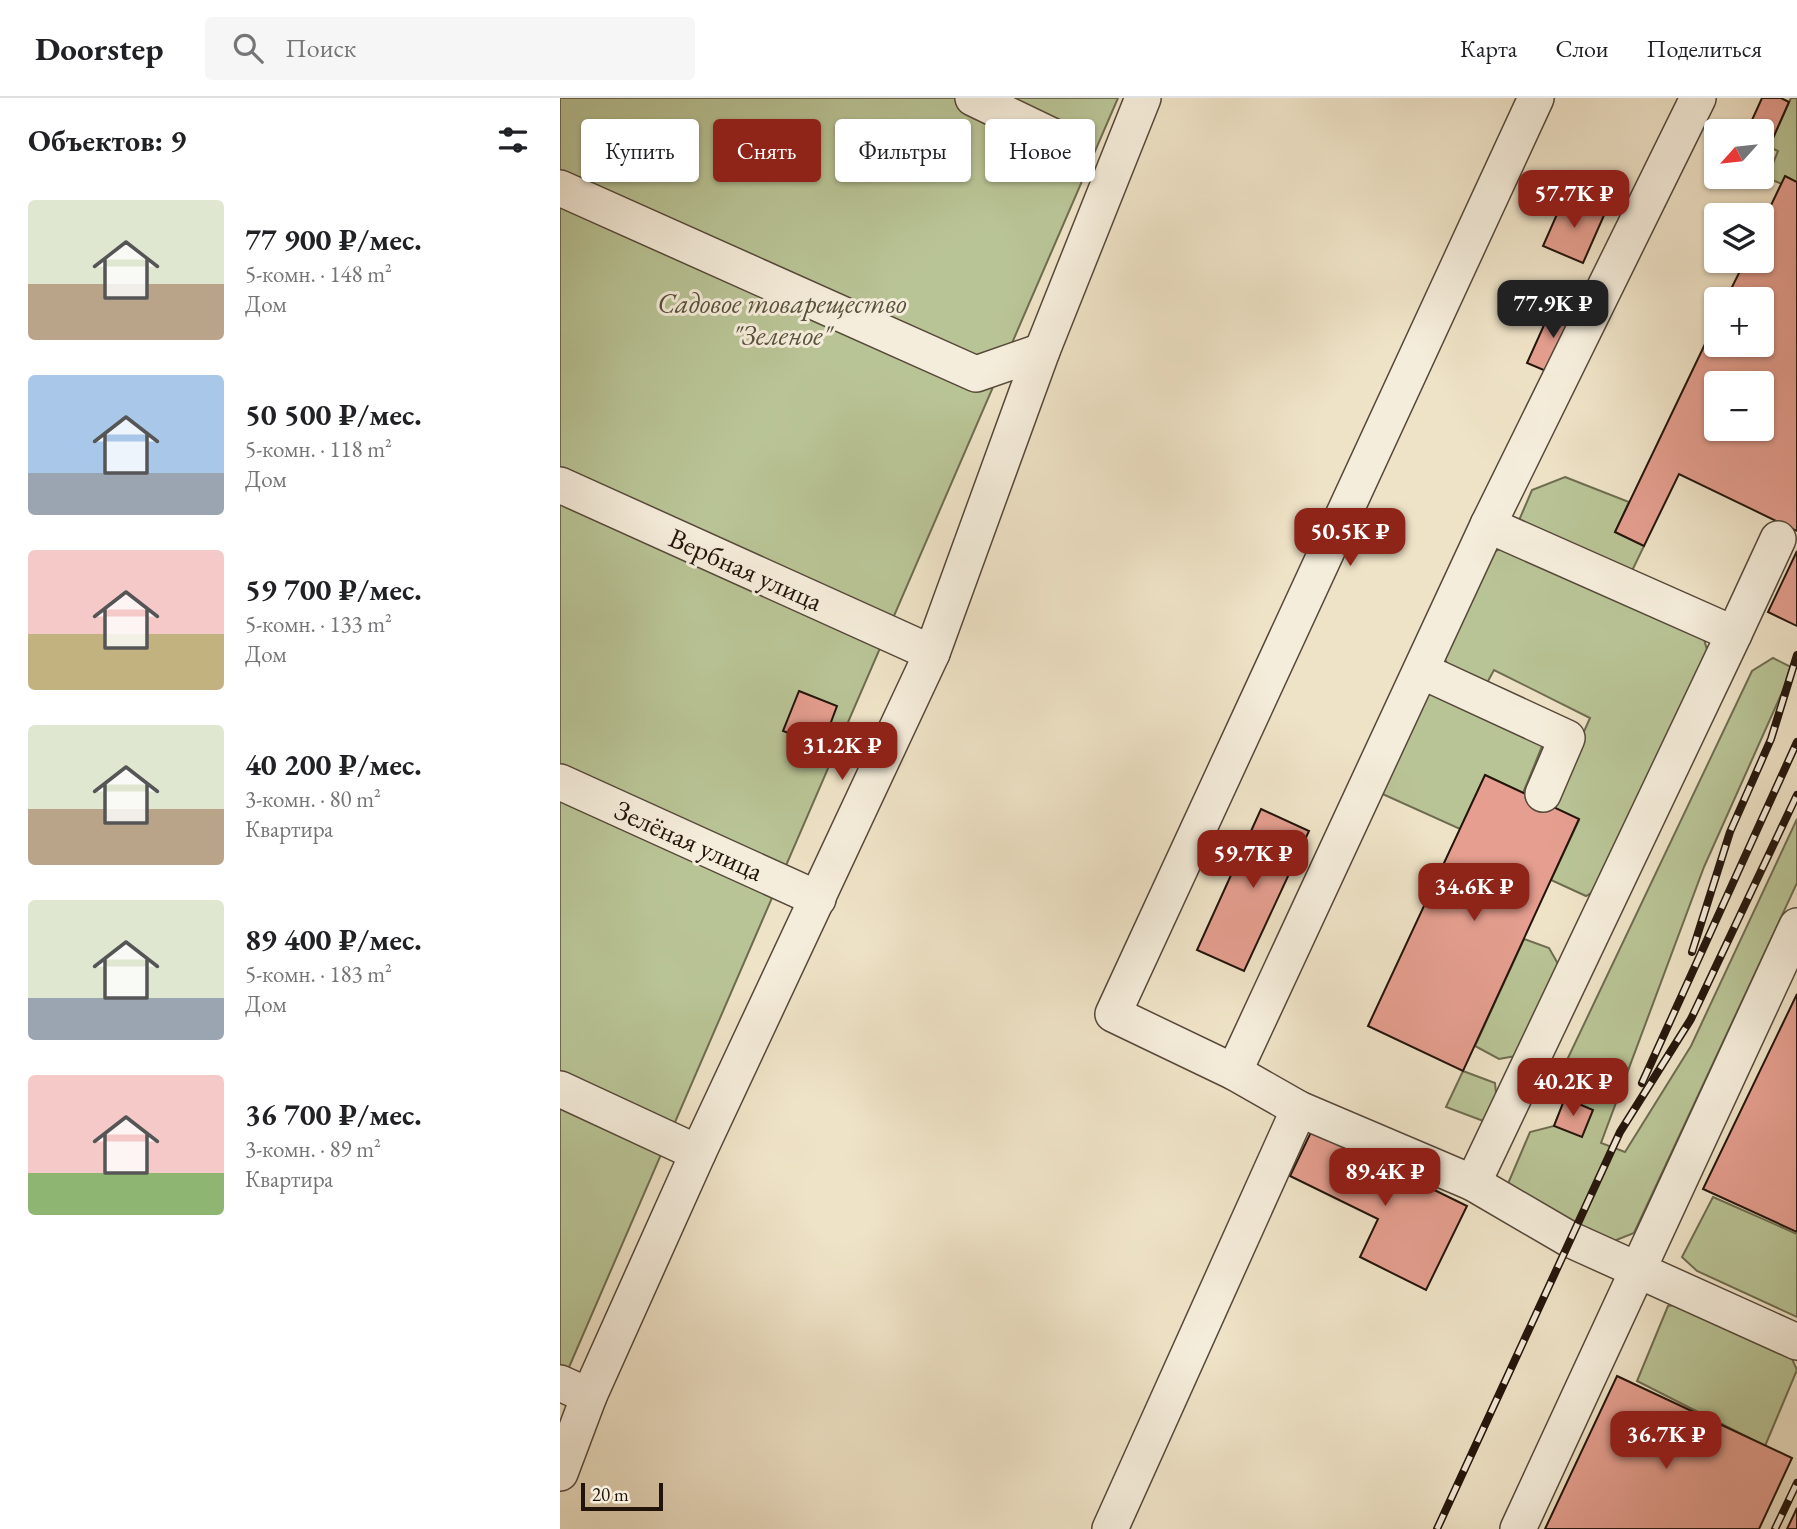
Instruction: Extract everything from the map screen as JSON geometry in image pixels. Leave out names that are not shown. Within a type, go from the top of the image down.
[{"type":"street","points":[[973,98],[1017,119]]},
{"type":"street","points":[[560,1472],[574,1390],[698,1153],[932,653],[1042,351],[1143,98]]},
{"type":"street","points":[[1536,98],[1113,1014],[1234,1072],[1299,1109],[1473,1183],[1569,1239],[1797,1342]]},
{"type":"street","points":[[1234,1072],[1488,525],[1698,98]]},
{"type":"street","points":[[560,187],[976,374],[1042,351]]},
{"type":"street","name":"Вербная улица","points":[[560,485],[932,653]]},
{"type":"street","points":[[1488,525],[1734,634]]},
{"type":"street","points":[[1473,1183],[1777,539]]},
{"type":"street","points":[[1422,671],[1567,738],[1543,794]]},
{"type":"street","name":"Зелёная улица","points":[[560,782],[818,899]]},
{"type":"street","points":[[1518,1529],[1797,926]]},
{"type":"street","points":[[560,1089],[698,1153]]},
{"type":"street","points":[[1110,1529],[1299,1109]]},
{"type":"green space","name":"Садовое товарещество \"Зеленое\"","points":[[560,98],[1118,98],[1095,151],[1095,119],[985,119],[985,182],[1082,182],[560,1388]]},
{"type":"green space","points":[[1791,98],[1797,98],[1797,182],[1782,184],[1774,181],[1774,161],[1778,151],[1774,149],[1774,136]]},
{"type":"green space","points":[[1565,477],[1629,502],[1615,532],[1644,546],[1630,575],[1517,525],[1532,490]]},
{"type":"green space","points":[[1509,546],[1703,636],[1708,653],[1598,889],[1586,896],[1551,880],[1579,820],[1551,806],[1590,718],[1494,670],[1487,683],[1448,666],[1440,648],[1487,554]]},
{"type":"green space","points":[[1773,658],[1793,668],[1704,867],[1601,1143],[1625,1152],[1691,1046],[1797,819],[1797,883],[1634,1233],[1614,1241],[1504,1193],[1530,1132],[1554,1126],[1565,1099],[1557,1081],[1752,671]]},
{"type":"green space","points":[[1424,690],[1543,744],[1523,793],[1485,775],[1460,829],[1378,792]]},
{"type":"green space","points":[[1524,939],[1549,948],[1561,969],[1521,1055],[1499,1059],[1475,1046]]},
{"type":"green space","points":[[1463,1071],[1495,1083],[1497,1103],[1486,1122],[1446,1107]]},
{"type":"green space","points":[[1713,1197],[1797,1234],[1797,1317],[1697,1271],[1682,1257]]},
{"type":"green space","points":[[1682,1304],[1789,1352],[1797,1370],[1765,1446],[1637,1381],[1668,1306]]},
{"type":"building","points":[[1762,98],[1781,98],[1789,102],[1774,136],[1774,119],[1752,119]]},
{"type":"building","points":[[1785,176],[1797,182],[1797,531],[1679,474],[1644,546],[1615,532],[1704,346],[1704,357],[1774,357],[1774,287],[1732,287],[1739,273],[1774,273],[1772,203]]},
{"type":"building","points":[[1565,196],[1605,213],[1583,263],[1543,246]]},
{"type":"building","points":[[1553,305],[1578,317],[1553,374],[1527,363]]},
{"type":"building","points":[[1797,551],[1797,626],[1768,612]]},
{"type":"building","points":[[799,691],[837,706],[822,746],[783,731]]},
{"type":"building","points":[[1485,775],[1579,819],[1463,1071],[1368,1026]]},
{"type":"building","points":[[1261,809],[1309,831],[1244,971],[1197,950]]},
{"type":"building","points":[[1797,994],[1797,1232],[1703,1189]]},
{"type":"building","points":[[1565,1098],[1593,1110],[1582,1137],[1554,1126]]},
{"type":"building","points":[[1312,1130],[1467,1206],[1426,1290],[1360,1257],[1378,1219],[1290,1176]]},
{"type":"building","points":[[1617,1376],[1792,1458],[1759,1529],[1545,1529]]},
{"type":"building","points":[[1797,1508],[1797,1529],[1787,1529]]},
{"type":"railway","points":[[1692,952],[1730,832],[1771,739],[1797,655]]},
{"type":"railway","points":[[1642,1083],[1797,742]]},
{"type":"railway","points":[[1437,1529],[1620,1132],[1691,1019],[1797,795]]},
{"type":"railway","points":[[1775,1529],[1797,1483]]}]
